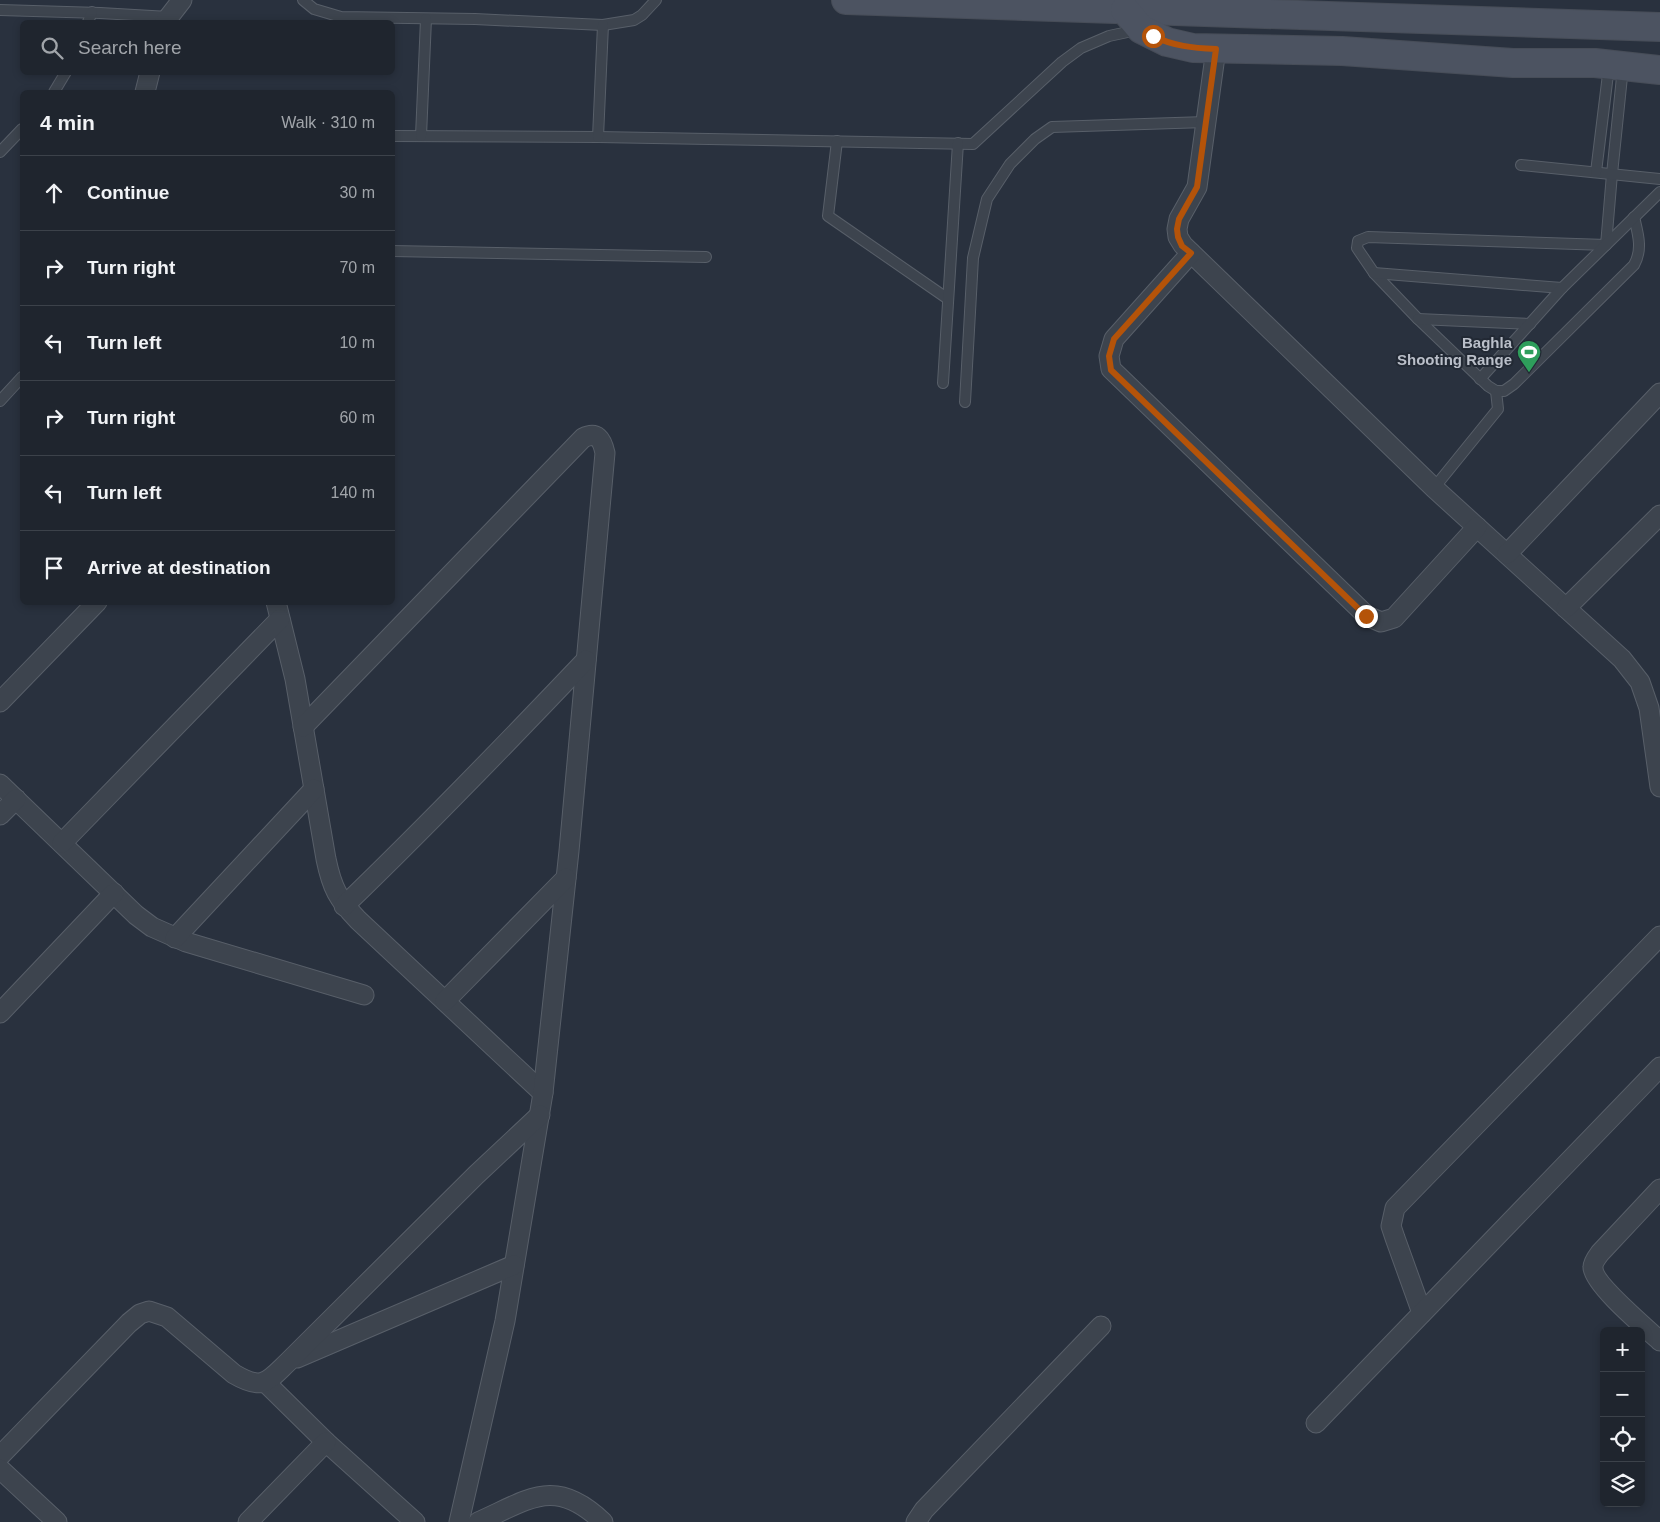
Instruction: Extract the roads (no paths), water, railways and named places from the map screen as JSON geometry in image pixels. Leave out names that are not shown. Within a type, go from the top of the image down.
[{"type":"main road","points":[[846,0],[904,1],[1133,19],[1660,27]]},
{"type":"main road","points":[[1133,19],[1167,42],[1193,48],[1342,51],[1513,63],[1595,63],[1660,70]]},
{"type":"street","points":[[167,20],[182,0]]},
{"type":"street","points":[[1216,49],[1197,187],[1179,219],[1177,229],[1182,246],[1434,488],[1622,658],[1640,682],[1649,708],[1660,786]]},
{"type":"street","points":[[146,90],[149,75]]},
{"type":"street","points":[[1191,253],[1114,339],[1109,356],[1111,370],[1366,616],[1381,622],[1394,618],[1477,527]]},
{"type":"street","points":[[1507,554],[1660,393]]},
{"type":"street","points":[[303,727],[583,438],[590,435],[600,439],[605,453],[566,878],[543,1093],[505,1321],[458,1522]]},
{"type":"street","points":[[1566,608],[1660,515]]},
{"type":"street","points":[[0,702],[94,605]]},
{"type":"street","points":[[278,611],[295,679],[330,879],[337,895],[344,906],[358,920],[543,1093]]},
{"type":"street","points":[[62,844],[278,611]]},
{"type":"street","points":[[344,906],[520,730],[586,660]]},
{"type":"street","points":[[0,784],[152,927],[175,938],[364,995]]},
{"type":"street","points":[[175,938],[314,789]]},
{"type":"street","points":[[0,815],[16,799]]},
{"type":"street","points":[[445,1001],[566,878]]},
{"type":"street","points":[[0,1013],[114,892]]},
{"type":"street","points":[[1422,1313],[1394,1238],[1391,1226],[1395,1208],[1660,936]]},
{"type":"street","points":[[1316,1423],[1660,1067]]},
{"type":"street","points":[[0,1456],[129,1323],[140,1314],[149,1311],[167,1317],[234,1374],[247,1382],[257,1384],[266,1382],[540,1114]]},
{"type":"street","points":[[1660,1188],[1600,1253],[1593,1266],[1593,1272],[1604,1288],[1660,1341]]},
{"type":"street","points":[[288,1362],[514,1265]]},
{"type":"street","points":[[916,1522],[924,1510],[1101,1326]]},
{"type":"street","points":[[266,1382],[326,1442],[415,1522]]},
{"type":"street","points":[[248,1522],[326,1442]]},
{"type":"street","points":[[0,1469],[57,1522]]},
{"type":"street","points":[[478,1522],[526,1501],[553,1494],[576,1501],[588,1508],[603,1522]]},
{"type":"lane","points":[[303,0],[314,9],[341,17],[603,25],[634,20],[642,15],[656,0]]},
{"type":"lane","points":[[0,10],[90,18],[167,20]]},
{"type":"lane","points":[[421,136],[426,19]]},
{"type":"lane","points":[[395,136],[598,137],[973,144],[1062,62],[1081,48],[1109,36],[1133,19]]},
{"type":"lane","points":[[598,137],[603,25]]},
{"type":"lane","points":[[1596,172],[1616,65]]},
{"type":"lane","points":[[1606,245],[1612,174],[1616,65]]},
{"type":"lane","points":[[55,90],[64,75]]},
{"type":"lane","points":[[965,402],[973,258],[987,199],[1010,164],[1035,140],[1052,128],[1206,122]]},
{"type":"lane","points":[[0,152],[20,131]]},
{"type":"lane","points":[[837,141],[828,216],[948,299]]},
{"type":"lane","points":[[943,383],[958,143]]},
{"type":"lane","points":[[1521,165],[1660,179]]},
{"type":"lane","points":[[1480,379],[1562,288],[1660,192]]},
{"type":"lane","points":[[1606,245],[1368,237],[1358,242],[1357,248],[1374,273],[1418,319],[1480,379],[1496,391],[1504,391],[1514,384],[1634,265],[1640,250],[1634,217]]},
{"type":"lane","points":[[395,251],[706,257]]},
{"type":"lane","points":[[1374,273],[1562,288]]},
{"type":"lane","points":[[1418,319],[1530,324]]},
{"type":"lane","points":[[0,401],[20,379]]},
{"type":"lane","points":[[1434,488],[1498,409],[1496,391]]},
{"type":"place","name":"Baghla Shooting Range","points":[[1529,373]]}]
